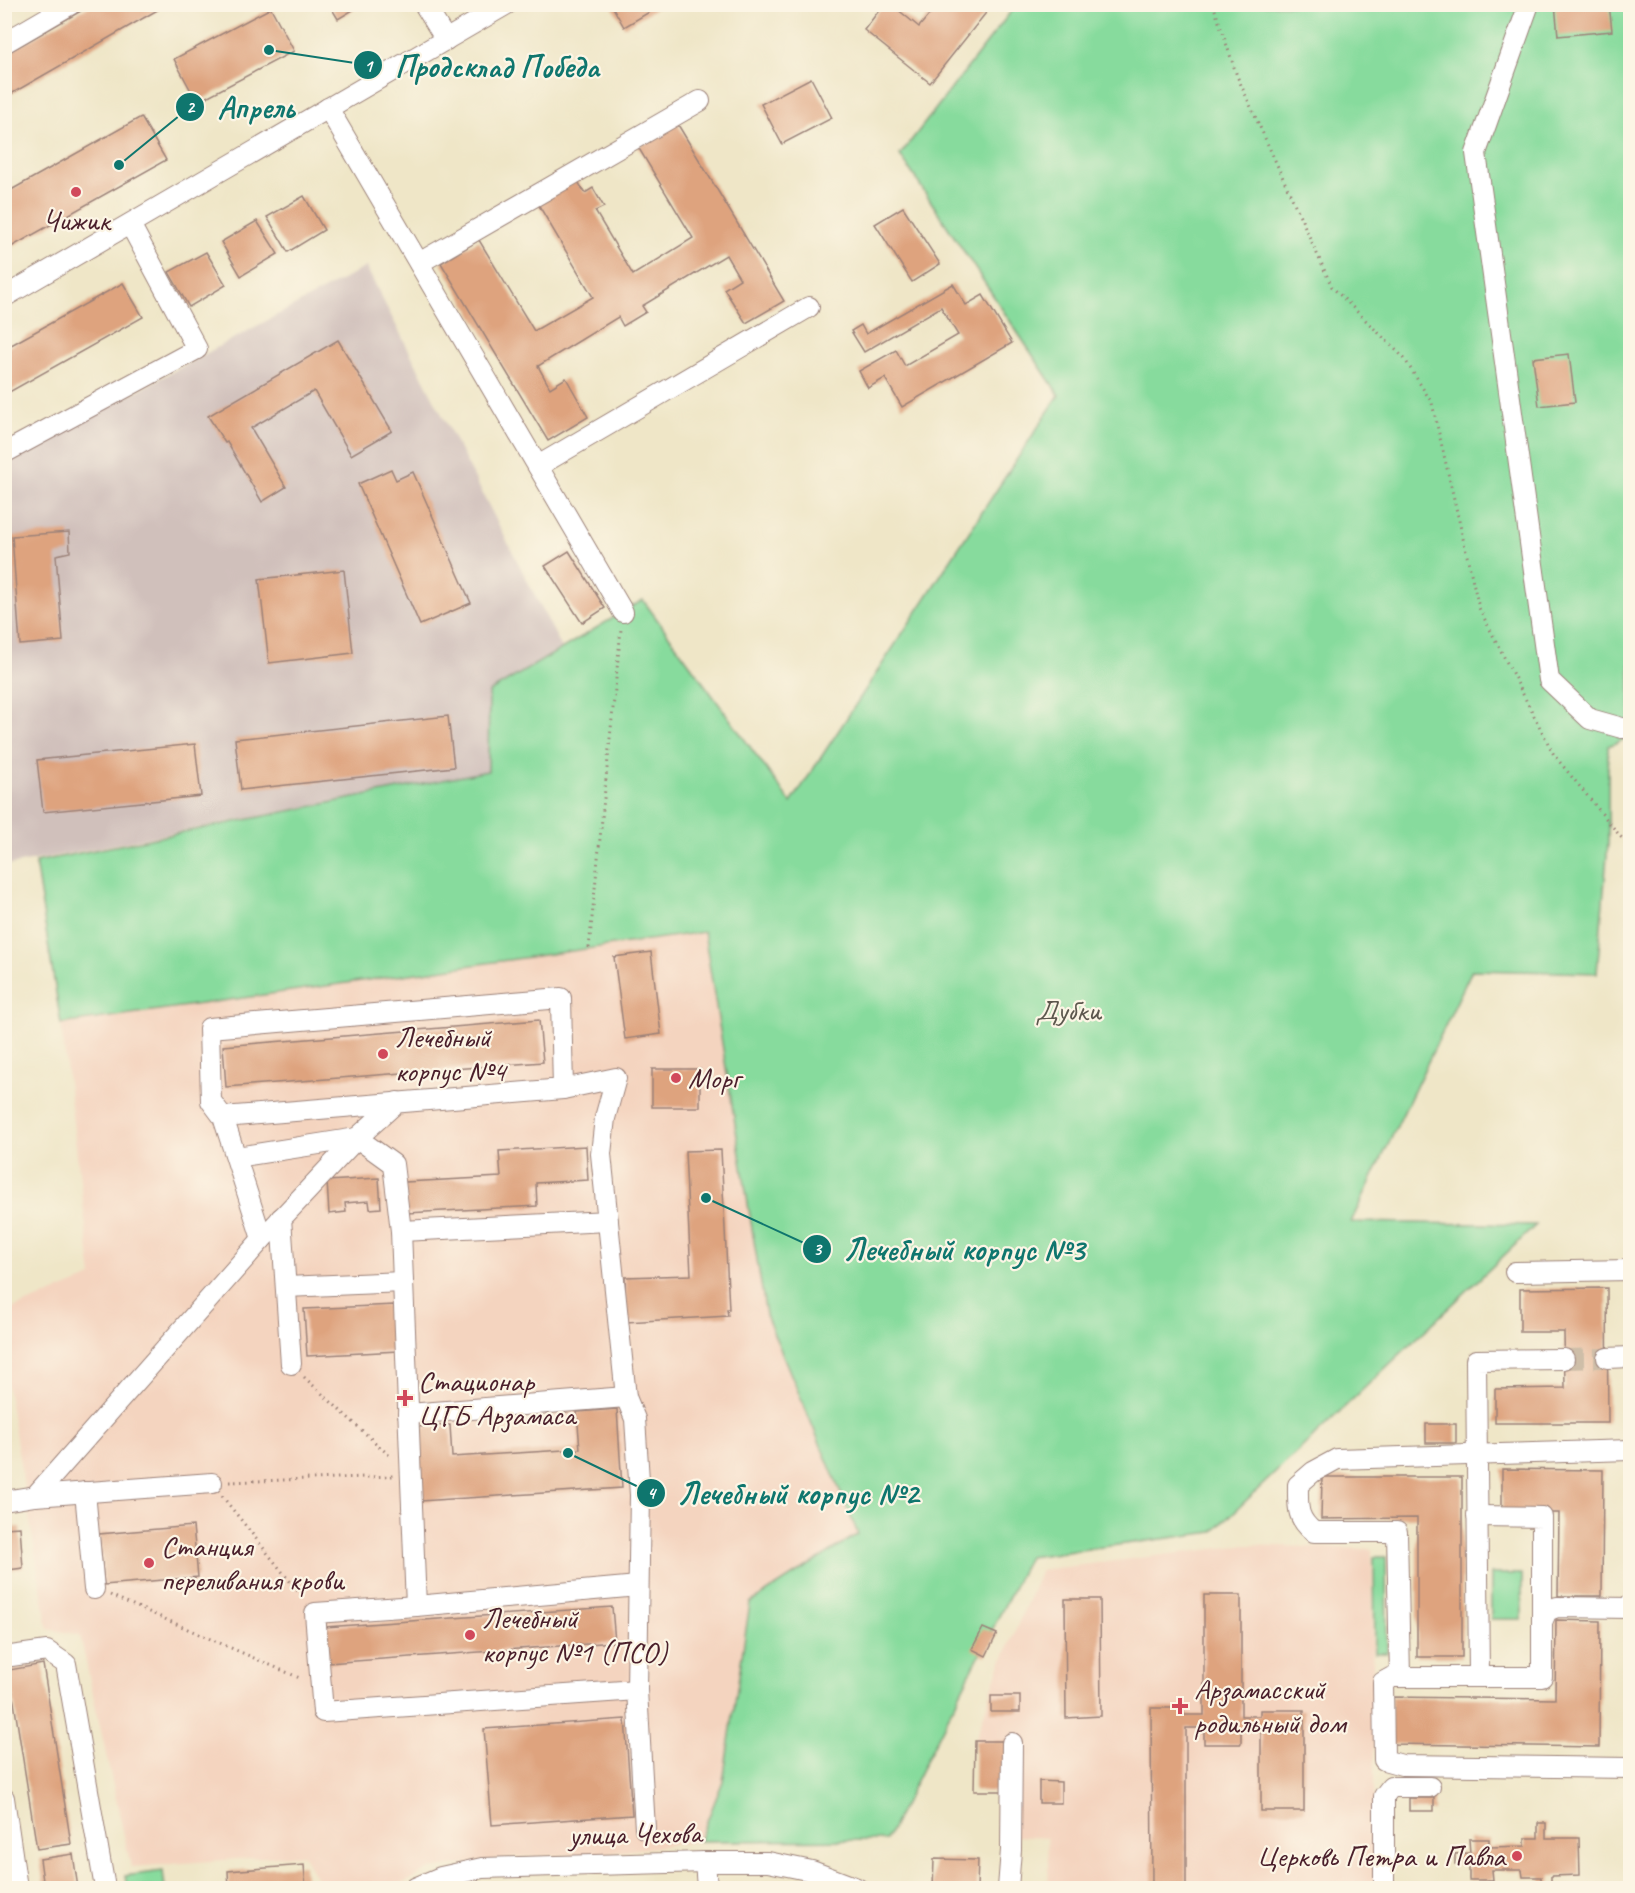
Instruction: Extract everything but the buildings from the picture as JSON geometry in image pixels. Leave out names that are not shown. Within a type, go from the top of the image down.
[{"type":"street","points":[[4,43],[71,4]]},
{"type":"street","points":[[424,4],[446,40]]},
{"type":"street","points":[[4,297],[507,4]]},
{"type":"street","points":[[1529,4],[1476,153],[1549,680],[1590,719],[1630,728]]},
{"type":"street","points":[[419,263],[700,101]]},
{"type":"street","points":[[328,108],[623,612]]},
{"type":"street","points":[[4,453],[197,350],[130,224]]},
{"type":"street","points":[[538,466],[809,307]]},
{"type":"street","points":[[262,1239],[224,1117],[211,1101],[209,1028],[561,998],[563,1089]]},
{"type":"street","points":[[224,1117],[563,1089],[616,1078],[605,1118],[601,1154],[626,1397],[635,1419],[640,1495],[637,1690],[645,1829]]},
{"type":"street","points":[[35,1496],[281,1218],[357,1138],[397,1102]]},
{"type":"street","points":[[237,1157],[357,1138],[393,1164],[401,1231],[416,1606]]},
{"type":"street","points":[[281,1218],[291,1364]]},
{"type":"street","points":[[401,1231],[608,1221]]},
{"type":"street","points":[[1515,1272],[1630,1270]]},
{"type":"street","points":[[286,1287],[403,1281]]},
{"type":"street","points":[[1608,1358],[1630,1357]]},
{"type":"street","points":[[1479,1677],[1476,1360],[1564,1359]]},
{"type":"street","points":[[408,1414],[626,1397]]},
{"type":"street","points":[[1400,1677],[1397,1532],[1314,1532],[1304,1525],[1298,1511],[1298,1485],[1313,1472],[1337,1458],[1630,1450]]},
{"type":"street","points":[[4,1501],[35,1496],[212,1483]]},
{"type":"street","points":[[85,1492],[94,1589]]},
{"type":"street","points":[[1477,1516],[1542,1517],[1542,1677],[1392,1677],[1383,1682],[1384,1760],[1402,1765],[1630,1768]]},
{"type":"street","points":[[637,1690],[323,1712],[315,1613],[638,1586]]},
{"type":"street","points":[[1542,1622],[1547,1611],[1557,1607],[1630,1608]]},
{"type":"street","points":[[4,1657],[48,1651],[66,1664],[105,1888]]},
{"type":"street","points":[[1008,1888],[1011,1850],[1012,1743]]},
{"type":"street","points":[[1384,1888],[1384,1796],[1391,1786],[1430,1786]]},
{"type":"street","points":[[4,1798],[17,1888]]},
{"type":"street","points":[[705,1862],[707,1888]]},
{"type":"street","name":"улица Чехова","points":[[415,1888],[441,1876],[482,1868],[705,1862],[768,1862],[812,1871],[856,1888]]},
{"type":"path","points":[[1213,4],[1237,76],[1332,287],[1404,358],[1432,403],[1479,608],[1554,755],[1621,837],[1630,843]]},
{"type":"path","points":[[589,948],[623,612]]},
{"type":"path","points":[[291,1364],[411,1475]]},
{"type":"path","points":[[212,1483],[411,1475]]},
{"type":"path","points":[[212,1483],[315,1613]]},
{"type":"path","points":[[94,1589],[321,1688]]},
{"type":"shaded area","points":[[366,267],[562,648],[489,692],[488,771],[5,866],[4,463]]},
{"type":"shaded area","name":"Стационар ЦГБ Арзамаса","points":[[704,932],[766,1315],[858,1534],[750,1603],[723,1781],[699,1841],[604,1854],[512,1857],[430,1869],[394,1888],[322,1888],[303,1854],[131,1867],[80,1635],[48,1629],[5,1373],[4,1312],[92,1277],[61,1024]]},
{"type":"shaded area","name":"Арзамасский родильный дом","points":[[1246,1545],[1372,1549],[1375,1888],[1049,1888],[1047,1838],[998,1835],[994,1792],[974,1791],[975,1741],[998,1671],[1041,1570]]},
{"type":"green space","name":"Дубки","points":[[1016,5],[1630,5],[1630,737],[1608,746],[1608,843],[1597,973],[1472,970],[1351,1222],[1536,1225],[1213,1532],[1029,1557],[886,1840],[699,1841],[723,1781],[750,1603],[858,1534],[766,1315],[704,932],[61,1024],[35,862],[488,771],[489,692],[643,600],[791,803],[1059,395],[900,155]]},
{"type":"green space","points":[[1374,1557],[1386,1557],[1387,1653],[1375,1653]]},
{"type":"green space","points":[[1491,1574],[1522,1574],[1522,1619],[1491,1619]]},
{"type":"green space","points":[[163,1871],[165,1888],[127,1888],[125,1876]]},
{"type":"tunnel","points":[[1564,1359],[1607,1358]]},
{"type":"place","name":"Продсклад Победа","points":[[269,50]]},
{"type":"place","name":"Апрель","points":[[119,165]]},
{"type":"place","name":"Чижик","points":[[76,192]]},
{"type":"place","name":"Лечебный корпус №4","points":[[383,1054]]},
{"type":"place","name":"Морг","points":[[676,1078]]},
{"type":"place","name":"Лечебный корпус №3","points":[[706,1198]]},
{"type":"place","name":"Стационар ЦГБ Арзамаса","points":[[405,1398]]},
{"type":"place","name":"Лечебный корпус №2","points":[[568,1453]]},
{"type":"place","name":"Станция переливания крови","points":[[149,1563]]},
{"type":"place","name":"Лечебный корпус №1 (ПСО)","points":[[470,1635]]},
{"type":"place","name":"Арзамасский родильный дом","points":[[1180,1706]]},
{"type":"place","name":"Церковь Петра и Павла","points":[[1517,1856]]}]
